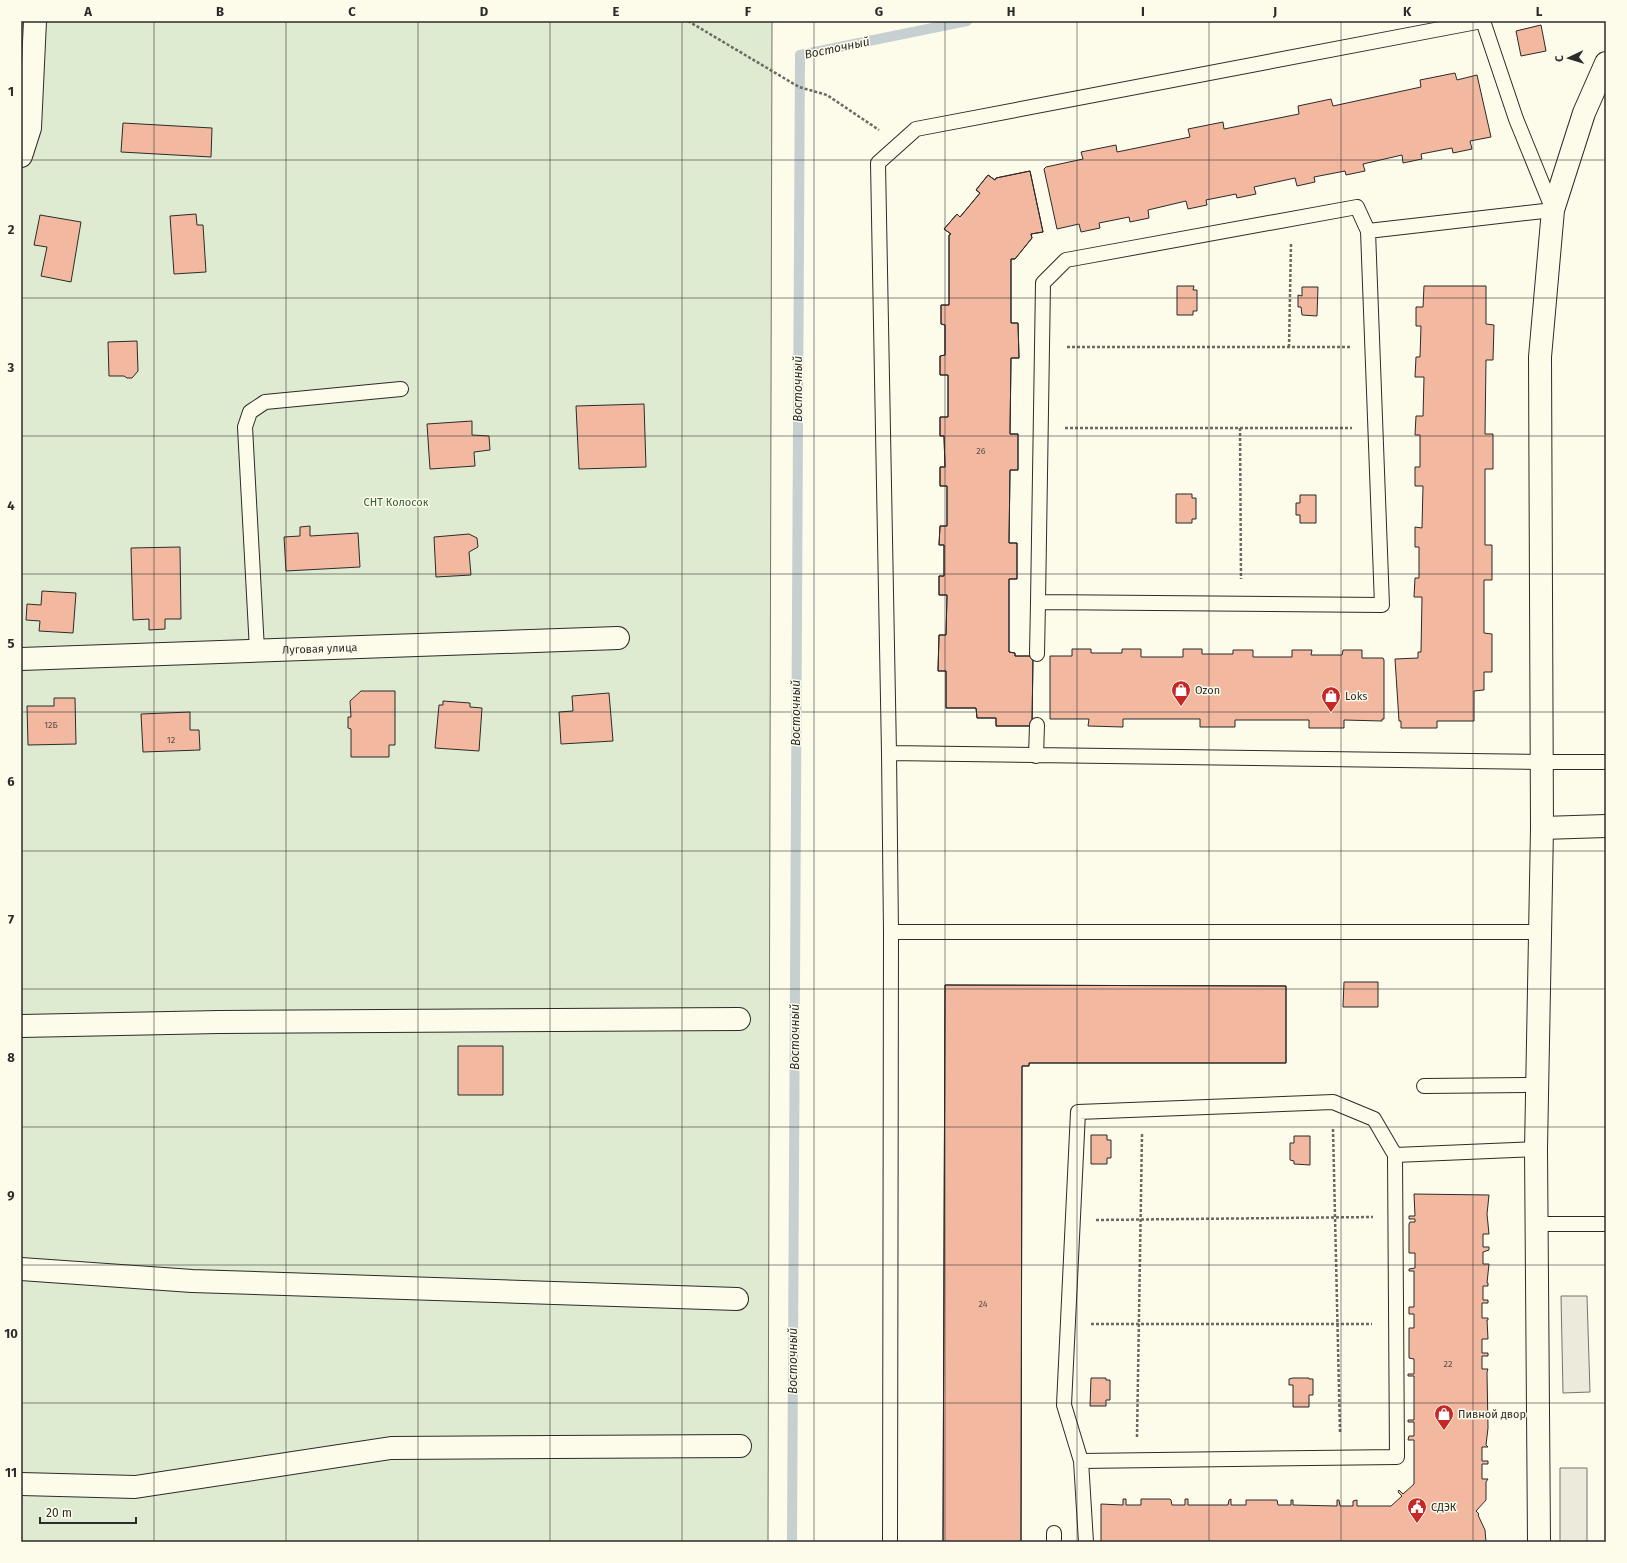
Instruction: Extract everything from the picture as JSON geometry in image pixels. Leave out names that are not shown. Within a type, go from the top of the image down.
[{"type":"street","points":[[21,156],[30,128],[35,21]]},
{"type":"street","points":[[1539,1542],[1536,1149],[1542,828],[1540,357],[1553,210],[1584,113],[1606,63]]},
{"type":"street","name":"Луговая улица","points":[[21,659],[618,638]]},
{"type":"street","points":[[1542,828],[1606,826]]},
{"type":"street","points":[[21,1026],[219,1022],[739,1019]]},
{"type":"street","points":[[21,1269],[192,1281],[737,1299]]},
{"type":"street","points":[[21,1484],[135,1487],[391,1448],[740,1446]]},
{"type":"lane","points":[[890,1542],[891,932],[878,163],[916,129],[1482,21],[1516,119],[1553,210],[1368,231]]},
{"type":"lane","points":[[1037,654],[1043,283],[1066,260],[1357,207],[1368,231],[1382,605],[1038,602]]},
{"type":"lane","points":[[257,650],[245,427],[250,412],[265,402],[401,389]]},
{"type":"lane","points":[[1036,756],[1037,725]]},
{"type":"lane","points":[[889,753],[1606,762]]},
{"type":"lane","points":[[891,932],[1540,932]]},
{"type":"lane","points":[[1424,1086],[1537,1086]]},
{"type":"lane","points":[[1081,1461],[1397,1457],[1395,1155],[1374,1120],[1333,1102],[1078,1112],[1064,1405],[1081,1461],[1086,1542]]},
{"type":"lane","points":[[1395,1155],[1536,1149]]},
{"type":"lane","points":[[1537,1224],[1606,1224]]},
{"type":"path","points":[[688,21],[799,88],[827,94],[899,144]]},
{"type":"path","points":[[1289,347],[1292,219]]},
{"type":"path","points":[[1042,346],[1372,347]]},
{"type":"path","points":[[1041,428],[1375,428]]},
{"type":"path","points":[[1240,428],[1241,604]]},
{"type":"path","points":[[1333,1102],[1340,1458]]},
{"type":"path","points":[[1137,1461],[1142,1109]]},
{"type":"path","points":[[1073,1220],[1396,1216]]},
{"type":"path","points":[[1068,1324],[1396,1324]]},
{"type":"green space","name":"СНТ Колосок","points":[[21,21],[772,21],[768,1542],[21,1542]]},
{"type":"shaded area","points":[[1561,1296],[1587,1296],[1590,1392],[1563,1393]]},
{"type":"shaded area","points":[[1560,1468],[1587,1468],[1587,1542],[1560,1542]]},
{"type":"building","points":[[1541,25],[1546,51],[1521,56],[1516,31]]},
{"type":"building","points":[[1455,73],[1457,80],[1477,75],[1491,137],[1470,141],[1472,149],[1453,153],[1452,148],[1421,154],[1422,159],[1403,163],[1402,155],[1363,164],[1365,171],[1346,175],[1345,171],[1314,177],[1315,182],[1297,186],[1295,178],[1254,187],[1256,194],[1237,198],[1236,194],[1206,200],[1207,205],[1188,209],[1186,201],[1148,210],[1149,218],[1130,222],[1129,217],[1099,223],[1100,228],[1081,232],[1079,224],[1057,229],[1044,169],[1046,167],[1083,159],[1081,152],[1116,145],[1117,152],[1190,137],[1188,129],[1223,122],[1224,129],[1299,114],[1298,106],[1331,99],[1333,106],[1421,87],[1420,80]]},
{"type":"building","points":[[123,123],[212,128],[211,157],[121,152]]},
{"type":"building","points":[[1030,171],[1043,232],[1031,234],[1032,238],[1015,259],[1011,259],[1011,323],[1018,323],[1019,358],[1011,358],[1010,434],[1018,434],[1018,470],[1010,470],[1009,543],[1017,543],[1017,579],[1009,579],[1009,652],[1015,653],[1015,656],[1033,656],[1032,726],[996,726],[996,718],[977,718],[976,708],[946,708],[946,671],[938,671],[939,635],[946,635],[947,595],[939,595],[939,576],[944,576],[944,545],[939,545],[940,526],[947,526],[947,486],[940,486],[940,467],[945,467],[944,436],[940,436],[940,417],[948,417],[948,375],[940,375],[940,356],[945,355],[945,325],[941,324],[941,305],[949,305],[949,235],[951,234],[944,229],[957,214],[960,217],[980,193],[976,190],[988,175],[995,180],[996,178]]},
{"type":"building","points":[[1030,171],[1043,232],[1031,234],[1032,238],[1015,259],[1011,259],[1011,323],[1018,323],[1019,358],[1011,358],[1010,434],[1018,434],[1018,470],[1010,470],[1009,543],[1017,543],[1017,579],[1009,579],[1009,652],[1015,653],[1015,656],[1033,656],[1032,726],[996,726],[996,718],[977,718],[976,708],[946,708],[946,671],[938,671],[939,635],[946,635],[947,595],[939,595],[939,576],[944,576],[944,545],[939,545],[940,526],[947,526],[947,486],[940,486],[940,467],[945,467],[944,436],[940,436],[940,417],[948,417],[948,375],[940,375],[940,356],[945,355],[945,325],[941,324],[941,305],[949,305],[949,235],[951,234],[944,229],[957,214],[960,217],[980,193],[976,190],[988,175],[995,180],[996,178]]},
{"type":"building","points":[[196,214],[197,225],[203,225],[206,272],[174,274],[170,216]]},
{"type":"building","points":[[40,215],[81,222],[71,282],[41,276],[47,247],[34,245]]},
{"type":"building","points":[[1177,286],[1194,286],[1193,290],[1197,290],[1197,311],[1193,311],[1193,315],[1177,315]]},
{"type":"building","points":[[1424,286],[1486,286],[1486,324],[1494,325],[1493,360],[1486,360],[1485,434],[1493,434],[1493,469],[1485,469],[1485,545],[1492,545],[1492,580],[1484,580],[1484,633],[1492,634],[1492,672],[1484,672],[1484,690],[1474,691],[1474,721],[1437,721],[1437,728],[1401,728],[1401,721],[1399,721],[1395,659],[1418,658],[1418,652],[1421,652],[1422,597],[1414,597],[1415,578],[1419,578],[1419,547],[1415,547],[1415,527],[1422,528],[1423,486],[1415,486],[1415,467],[1420,467],[1420,435],[1415,435],[1416,416],[1423,416],[1424,377],[1415,377],[1416,357],[1420,357],[1421,326],[1416,326],[1416,307],[1423,307]]},
{"type":"building","points":[[1302,287],[1318,287],[1317,316],[1302,315],[1301,307],[1298,307],[1298,295],[1302,296]]},
{"type":"building","points":[[137,341],[138,371],[132,378],[127,378],[124,376],[109,376],[108,342]]},
{"type":"building","points":[[644,404],[646,467],[579,469],[576,406]]},
{"type":"building","points":[[472,421],[472,435],[489,436],[490,450],[474,452],[475,466],[430,469],[427,424]]},
{"type":"building","points":[[1176,494],[1192,494],[1192,498],[1196,498],[1196,519],[1192,519],[1192,523],[1176,523]]},
{"type":"building","points":[[1300,495],[1316,495],[1316,523],[1300,523],[1300,515],[1296,515],[1296,503],[1300,503]]},
{"type":"building","points":[[310,526],[310,536],[358,533],[360,567],[286,571],[284,537],[300,536],[300,527]]},
{"type":"building","points":[[469,534],[477,538],[478,547],[469,552],[471,575],[436,577],[434,537]]},
{"type":"building","points":[[180,547],[181,619],[165,619],[165,629],[149,630],[149,619],[133,620],[131,548]]},
{"type":"building","points":[[42,591],[76,593],[73,633],[39,631],[40,621],[26,620],[27,604],[41,605]]},
{"type":"building","points":[[1072,649],[1091,649],[1091,653],[1122,653],[1122,649],[1141,649],[1141,657],[1183,657],[1183,649],[1202,649],[1202,654],[1233,654],[1233,650],[1253,650],[1253,657],[1292,657],[1292,650],[1312,650],[1311,655],[1342,655],[1343,650],[1362,650],[1362,658],[1383,658],[1384,660],[1384,719],[1382,719],[1382,721],[1344,720],[1344,728],[1309,728],[1309,720],[1235,720],[1235,727],[1200,727],[1200,719],[1123,719],[1123,727],[1088,726],[1089,719],[1050,719],[1050,656],[1072,656]]},
{"type":"building","points":[[361,691],[395,691],[395,745],[389,745],[389,757],[351,757],[351,729],[348,728],[348,717],[351,717],[350,701]]},
{"type":"building","points":[[609,693],[613,741],[561,744],[559,712],[573,711],[572,696]]},
{"type":"building","points":[[54,698],[75,698],[76,744],[28,745],[27,706],[54,706]]},
{"type":"building","points":[[443,701],[470,703],[470,707],[482,708],[479,751],[435,748],[439,705],[443,705]]},
{"type":"building","points":[[190,712],[190,730],[199,730],[200,750],[143,752],[141,714]]},
{"type":"building","points":[[1344,982],[1378,982],[1378,1007],[1343,1007]]},
{"type":"building","points":[[945,985],[1286,986],[1286,1063],[1029,1063],[1029,1066],[1022,1066],[1021,1542],[943,1542]]},
{"type":"building","points":[[945,985],[1286,986],[1286,1063],[1029,1063],[1029,1066],[1022,1066],[1021,1542],[943,1542]]},
{"type":"building","points":[[458,1046],[503,1046],[503,1095],[458,1095]]},
{"type":"building","points":[[1091,1135],[1107,1135],[1107,1140],[1111,1140],[1111,1158],[1107,1158],[1107,1164],[1091,1164]]},
{"type":"building","points":[[1294,1136],[1310,1136],[1310,1165],[1294,1164],[1294,1161],[1290,1160],[1290,1143],[1294,1143]]},
{"type":"building","points":[[1414,1194],[1489,1195],[1487,1214],[1489,1234],[1483,1234],[1483,1247],[1489,1247],[1489,1250],[1483,1252],[1483,1264],[1489,1264],[1488,1286],[1483,1286],[1483,1300],[1488,1300],[1488,1303],[1482,1303],[1482,1318],[1488,1318],[1488,1339],[1482,1339],[1482,1353],[1488,1353],[1488,1356],[1482,1356],[1482,1369],[1488,1369],[1488,1428],[1486,1445],[1488,1447],[1482,1447],[1482,1461],[1488,1461],[1488,1464],[1482,1464],[1482,1479],[1488,1479],[1486,1482],[1486,1500],[1476,1511],[1479,1514],[1478,1515],[1485,1530],[1486,1542],[1101,1542],[1101,1504],[1123,1505],[1123,1499],[1126,1499],[1126,1505],[1141,1505],[1141,1499],[1170,1499],[1172,1505],[1185,1505],[1185,1499],[1188,1499],[1188,1505],[1228,1505],[1229,1500],[1231,1499],[1231,1505],[1246,1505],[1246,1500],[1277,1500],[1278,1505],[1291,1505],[1291,1500],[1293,1500],[1293,1505],[1337,1506],[1337,1500],[1339,1500],[1340,1506],[1353,1506],[1353,1501],[1357,1500],[1357,1506],[1391,1506],[1402,1496],[1398,1492],[1399,1490],[1403,1494],[1414,1484],[1414,1440],[1408,1440],[1409,1436],[1414,1436],[1414,1422],[1408,1422],[1408,1420],[1414,1420],[1414,1376],[1408,1376],[1408,1374],[1414,1374],[1414,1359],[1409,1358],[1409,1328],[1414,1328],[1414,1314],[1409,1314],[1409,1307],[1414,1307],[1414,1271],[1409,1271],[1409,1269],[1415,1268],[1415,1253],[1409,1253],[1409,1224],[1410,1222],[1415,1222],[1415,1219],[1409,1219],[1409,1216],[1415,1216]]},
{"type":"building","points":[[1091,1378],[1106,1378],[1106,1380],[1110,1380],[1110,1400],[1106,1400],[1106,1406],[1090,1406]]},
{"type":"building","points":[[1289,1379],[1313,1379],[1313,1395],[1309,1395],[1309,1407],[1293,1407],[1293,1385],[1289,1385]]},
{"type":"waterway","name":"Восточный","points":[[792,1542],[800,55],[967,21]]},
{"type":"place","name":"Ozon","points":[[1181,707]]},
{"type":"place","name":"Loks","points":[[1331,713]]},
{"type":"place","name":"Пивной двор","points":[[1444,1431]]},
{"type":"place","name":"СДЭК","points":[[1417,1524]]}]
